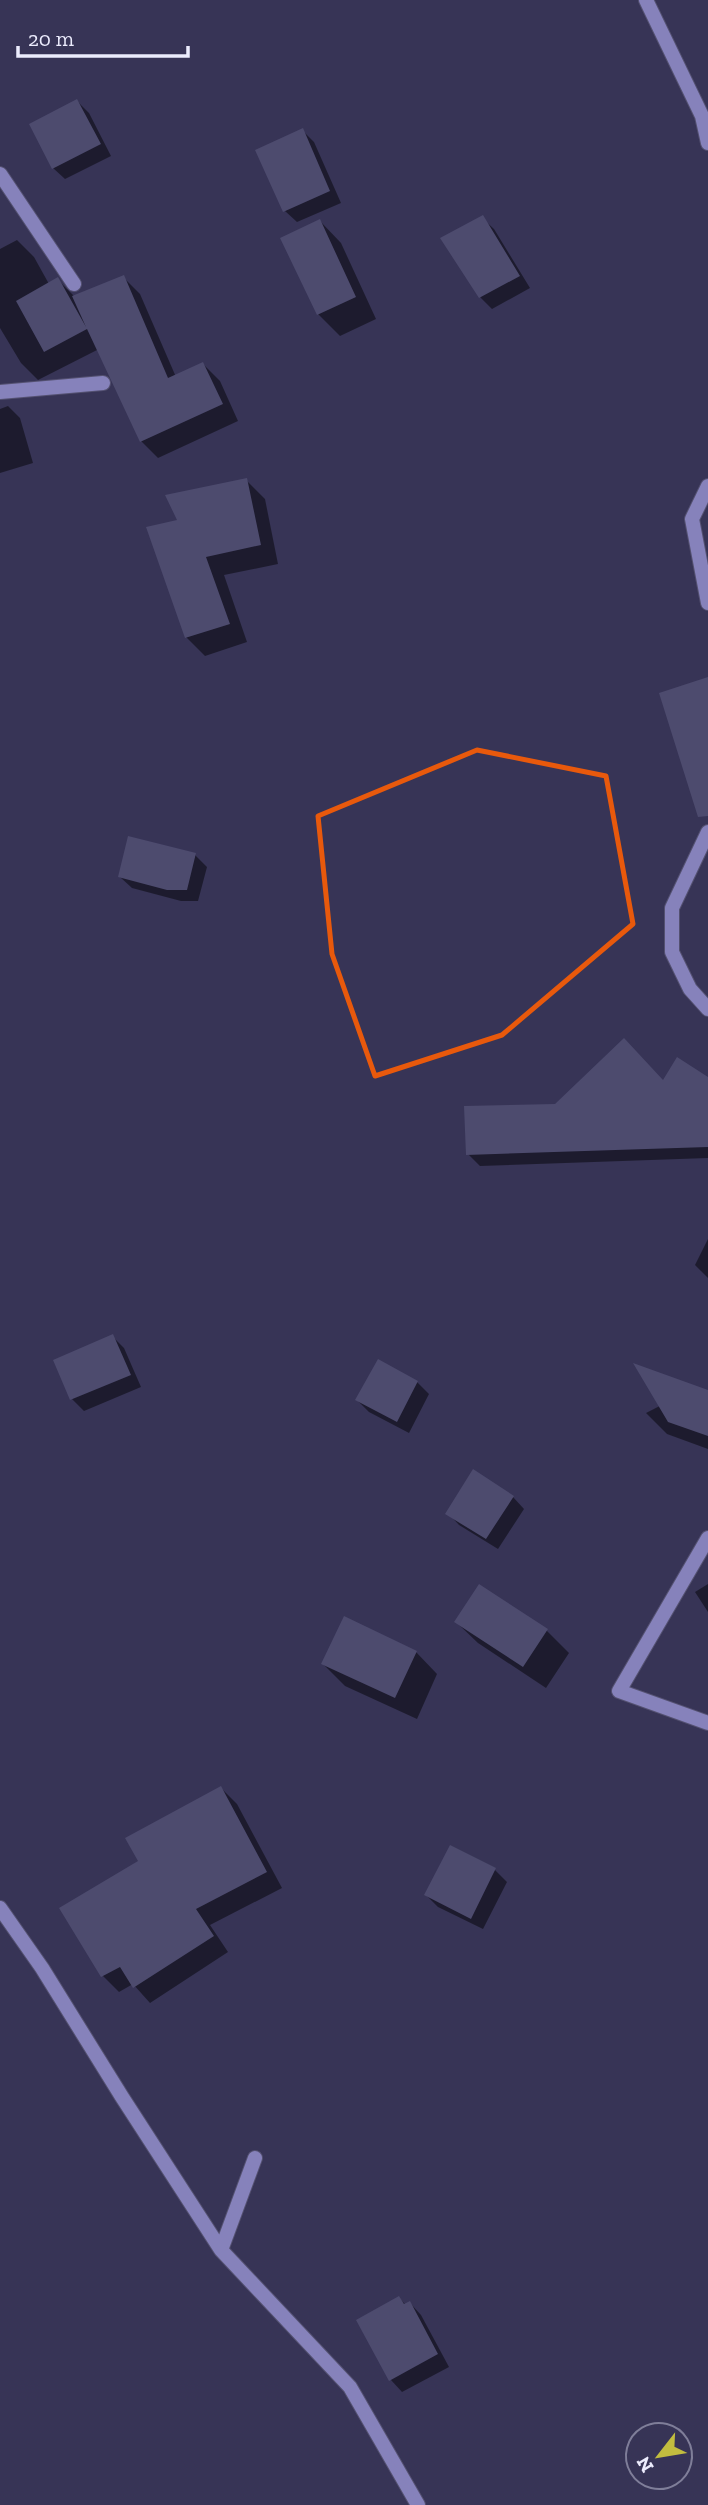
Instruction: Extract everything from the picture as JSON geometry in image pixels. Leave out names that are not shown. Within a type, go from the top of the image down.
[{"type":"street","points":[[646,0],[702,116],[708,143]]},
{"type":"street","points":[[2,182],[74,284]]},
{"type":"street","points":[[0,392],[103,383]]},
{"type":"street","points":[[708,486],[692,519],[708,603]]},
{"type":"street","points":[[708,832],[672,908],[672,952],[690,989],[708,1009]]},
{"type":"street","points":[[708,1538],[619,1691],[708,1723]]},
{"type":"street","points":[[0,1908],[42,1968],[221,2250],[350,2387],[418,2505]]},
{"type":"street","points":[[221,2250],[255,2158]]},
{"type":"highlighted area","points":[[477,750],[606,776],[633,924],[502,1035],[375,1076],[332,954],[318,816]]},
{"type":"building","points":[[77,99],[101,144],[52,169],[29,124]]},
{"type":"building","points":[[303,128],[330,191],[283,212],[255,150]]},
{"type":"building","points":[[483,215],[520,276],[479,298],[440,238]]},
{"type":"building","points":[[320,219],[356,297],[317,315],[280,238]]},
{"type":"building","points":[[124,275],[168,378],[203,362],[223,404],[140,442],[87,329],[44,352],[16,301],[58,277],[86,327],[72,296]]},
{"type":"building","points":[[247,478],[261,545],[206,557],[230,624],[185,638],[146,527],[177,520],[165,495]]},
{"type":"building","points":[[708,677],[708,816],[698,817],[659,693]]},
{"type":"building","points":[[128,836],[196,853],[187,890],[167,890],[118,877]]},
{"type":"building","points":[[624,1038],[663,1080],[677,1057],[708,1077],[708,1147],[466,1155],[464,1106],[555,1104]]},
{"type":"building","points":[[113,1334],[131,1375],[70,1400],[53,1360]]},
{"type":"building","points":[[378,1359],[418,1381],[397,1422],[355,1400]]},
{"type":"building","points":[[633,1363],[708,1390],[708,1436],[668,1422]]},
{"type":"building","points":[[473,1469],[514,1496],[486,1539],[445,1514]]},
{"type":"building","points":[[479,1584],[548,1629],[523,1667],[454,1622]]},
{"type":"building","points":[[344,1616],[417,1651],[395,1698],[321,1664]]},
{"type":"building","points":[[221,1786],[267,1872],[196,1909],[214,1936],[133,1988],[120,1967],[101,1977],[59,1908],[138,1861],[125,1838]]},
{"type":"building","points":[[450,1845],[496,1868],[471,1919],[424,1895]]},
{"type":"building","points":[[399,2296],[404,2304],[410,2301],[438,2354],[389,2381],[356,2320]]}]
